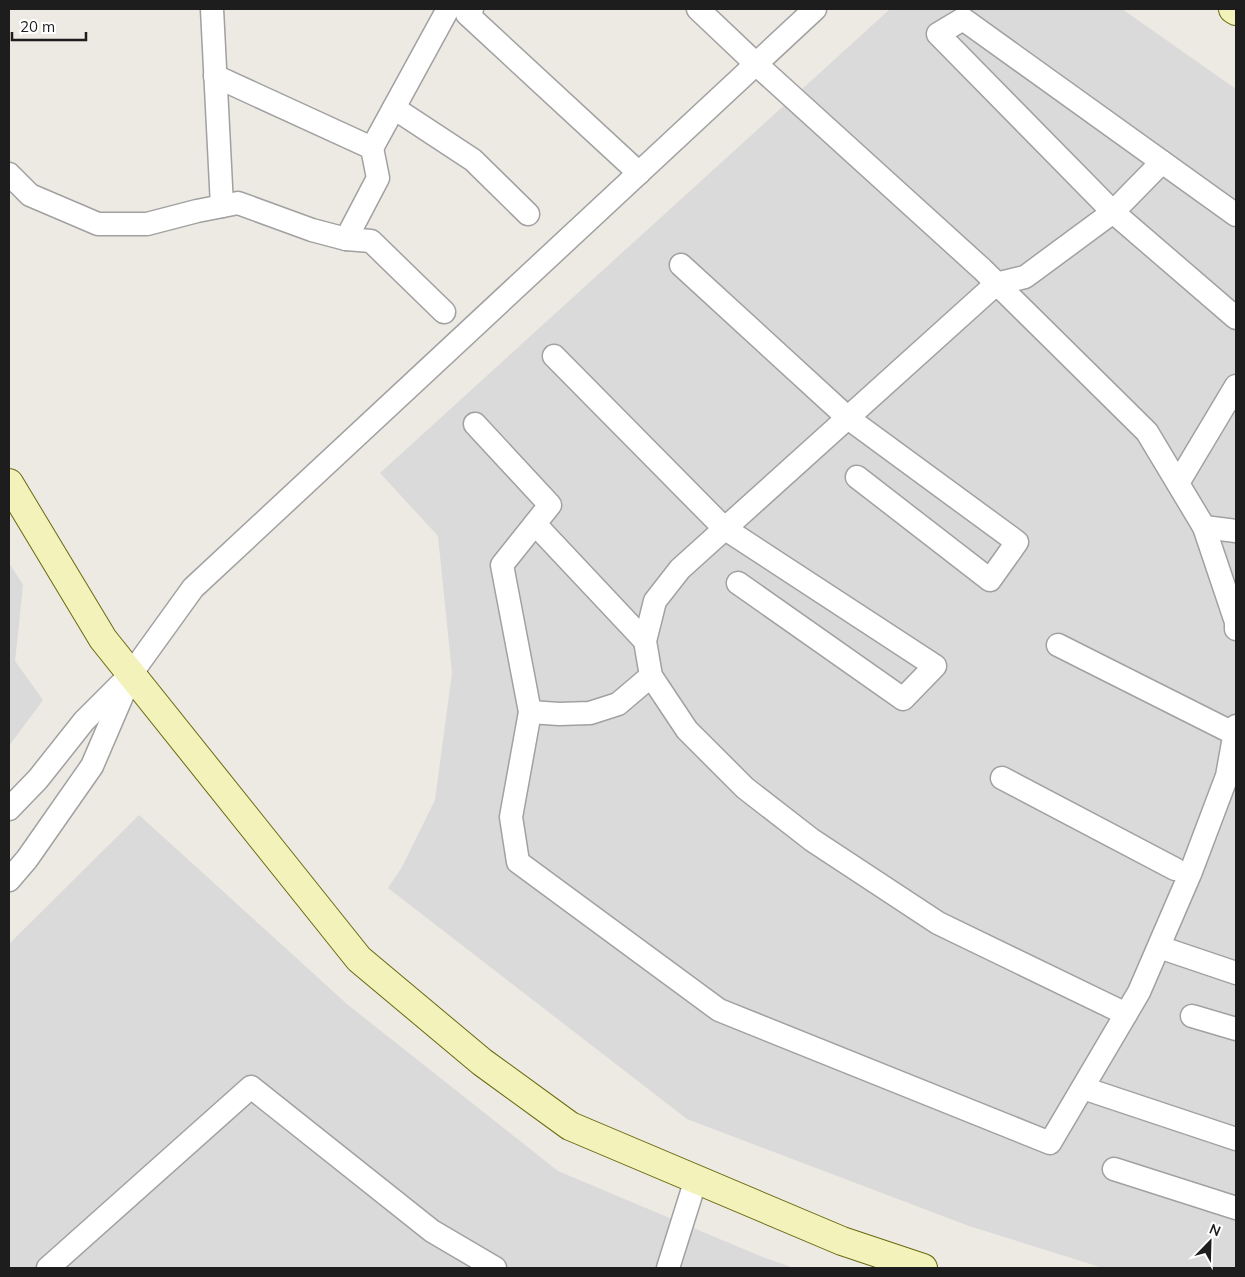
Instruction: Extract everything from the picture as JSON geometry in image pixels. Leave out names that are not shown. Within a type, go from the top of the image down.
[{"type":"street","points":[[212,9],[222,206]]},
{"type":"street","points":[[698,9],[996,284],[1147,432],[1204,527],[1236,622],[1236,629]]},
{"type":"street","points":[[9,809],[38,779],[84,721],[131,674],[193,588],[815,9]]},
{"type":"street","points":[[346,238],[378,178],[372,148],[394,108],[461,10],[639,173]]},
{"type":"street","points":[[1236,215],[963,19],[938,34],[1113,212],[1236,318]]},
{"type":"street","points":[[215,76],[372,148]]},
{"type":"street","points":[[394,108],[473,160],[528,214]]},
{"type":"street","points":[[1126,1014],[938,923],[812,840],[745,788],[687,730],[650,676],[645,641],[655,601],[680,569],[724,528],[996,284],[1025,277],[1113,212],[1162,162]]},
{"type":"street","points":[[9,174],[30,195],[98,224],[147,224],[238,203],[312,230],[346,238],[371,240],[444,312]]},
{"type":"street","points":[[681,265],[848,418],[1017,542],[990,580],[857,477]]},
{"type":"street","points":[[554,356],[724,528],[935,666],[903,699],[738,583]]},
{"type":"street","points":[[1178,483],[1236,386]]},
{"type":"street","points":[[476,424],[550,505],[502,565],[530,712],[511,817],[518,862],[719,1010],[1050,1143],[1140,992],[1190,874],[1227,802],[1227,776],[1236,730],[1058,645]]},
{"type":"street","points":[[9,483],[103,639],[359,959],[482,1062],[570,1126],[842,1241],[923,1268]]},
{"type":"street","points":[[534,524],[645,641]]},
{"type":"street","points":[[1204,527],[1236,530]]},
{"type":"street","points":[[9,880],[27,860],[92,766],[131,674]]},
{"type":"street","points":[[530,712],[559,714],[590,713],[618,704],[650,676]]},
{"type":"street","points":[[1002,778],[1175,869]]},
{"type":"street","points":[[1159,947],[1236,973]]},
{"type":"street","points":[[1192,1016],[1236,1029]]},
{"type":"street","points":[[48,1268],[251,1087],[432,1231],[495,1268]]},
{"type":"street","points":[[1083,1088],[1236,1138]]},
{"type":"street","points":[[1114,1169],[1236,1208]]},
{"type":"street","points":[[668,1268],[696,1179]]},
{"type":"shaded area","points":[[890,9],[1122,9],[1236,89],[1236,1268],[1103,1268],[969,1226],[687,1119],[388,888],[402,867],[435,800],[452,673],[438,536],[380,473]]},
{"type":"shaded area","points":[[9,563],[23,585],[15,661],[43,700],[9,746]]},
{"type":"shaded area","points":[[139,815],[348,1005],[558,1171],[760,1256],[794,1268],[9,1268],[9,944]]}]
